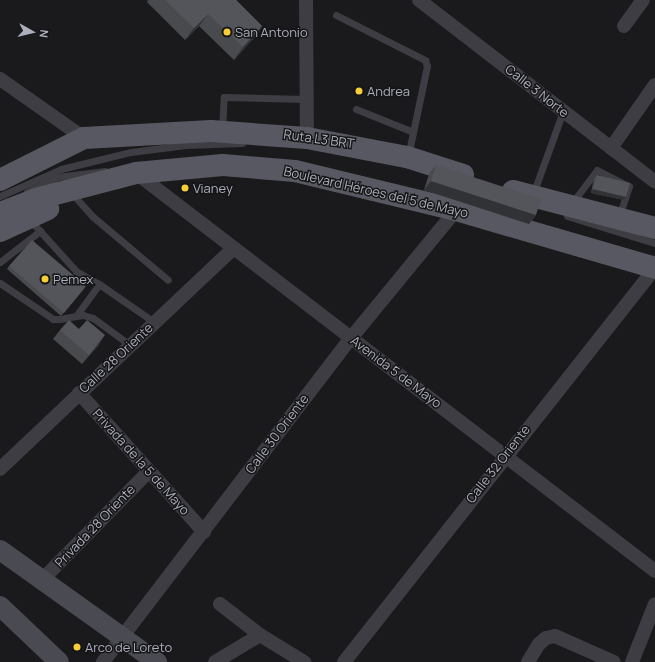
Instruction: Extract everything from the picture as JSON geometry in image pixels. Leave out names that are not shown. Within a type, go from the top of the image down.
[{"type":"main road","points":[[0,164],[84,138],[222,132],[407,157],[529,200],[566,210],[618,219],[655,228]]},
{"type":"main road","points":[[0,180],[84,138]]},
{"type":"main road","name":"Boulevard Héroes del 5 de Mayo","points":[[0,213],[36,199],[128,171],[223,165],[295,171],[456,210],[655,268]]},
{"type":"main road","points":[[0,231],[34,225],[76,198],[128,171]]},
{"type":"main road","points":[[0,550],[41,581],[156,662]]},
{"type":"main road","points":[[0,606],[59,662]]},
{"type":"street","points":[[306,0],[307,99],[314,144]]},
{"type":"street","name":"Calle 3 Norte","points":[[418,0],[655,182]]},
{"type":"street","points":[[624,26],[643,0]]},
{"type":"street","points":[[0,79],[84,138]]},
{"type":"street","points":[[611,148],[655,85]]},
{"type":"street","name":"Avenida 5 de Mayo","points":[[128,171],[351,338],[655,571]]},
{"type":"street","name":"Calle 30 Oriente","points":[[103,662],[351,338],[456,210]]},
{"type":"street","name":"Calle 28 Oriente","points":[[0,469],[233,249]]},
{"type":"street","name":"Calle 32 Oriente","points":[[344,662],[505,455],[655,268]]},
{"type":"street","name":"Privada de la 5 de Mayo","points":[[79,393],[204,532]]},
{"type":"street","name":"Privada 28 Oriente","points":[[41,581],[149,471]]},
{"type":"street","points":[[220,604],[260,635],[304,662]]},
{"type":"street","points":[[632,662],[655,604]]},
{"type":"street","points":[[215,662],[260,635]]},
{"type":"street","points":[[528,662],[539,644],[546,638],[555,636],[614,662]]},
{"type":"lane","points":[[336,15],[425,60],[427,66],[407,157]]},
{"type":"lane","points":[[222,132],[224,97],[307,99]]},
{"type":"lane","points":[[356,109],[413,132]]},
{"type":"lane","points":[[529,200],[563,111]]},
{"type":"lane","points":[[0,196],[61,169],[131,152],[186,144],[252,143]]},
{"type":"lane","name":"Ruta L3 BRT","points":[[314,144],[360,157]]},
{"type":"lane","points":[[128,171],[167,162],[240,159],[307,165],[427,194],[655,264]]},
{"type":"lane","points":[[0,205],[58,177],[112,170]]},
{"type":"lane","points":[[618,219],[629,186],[597,170],[566,210],[655,243]]},
{"type":"lane","points":[[76,198],[92,216],[168,280]]},
{"type":"lane","points":[[0,262],[34,225],[77,272],[99,284],[154,322]]},
{"type":"lane","points":[[0,283],[53,319],[83,315],[93,318],[130,345]]},
{"type":"lane","points":[[76,316],[99,284]]},
{"type":"building","points":[[165,0],[236,0],[262,26],[243,47],[208,14],[194,28]]},
{"type":"building","points":[[436,165],[541,199],[536,215],[431,181]]},
{"type":"building","points":[[597,175],[630,183],[626,197],[593,189]]},
{"type":"building","name":"Pemex","points":[[32,240],[86,286],[64,313],[9,266]]},
{"type":"building","points":[[69,320],[79,329],[87,320],[105,335],[89,355],[60,330]]},
{"type":"place","name":"San Antonio","points":[[227,32]]},
{"type":"place","name":"Andrea","points":[[359,91]]},
{"type":"place","name":"Vianey","points":[[185,188]]},
{"type":"place","name":"Pemex","points":[[45,279]]},
{"type":"place","name":"Arco de Loreto","points":[[77,647]]}]
